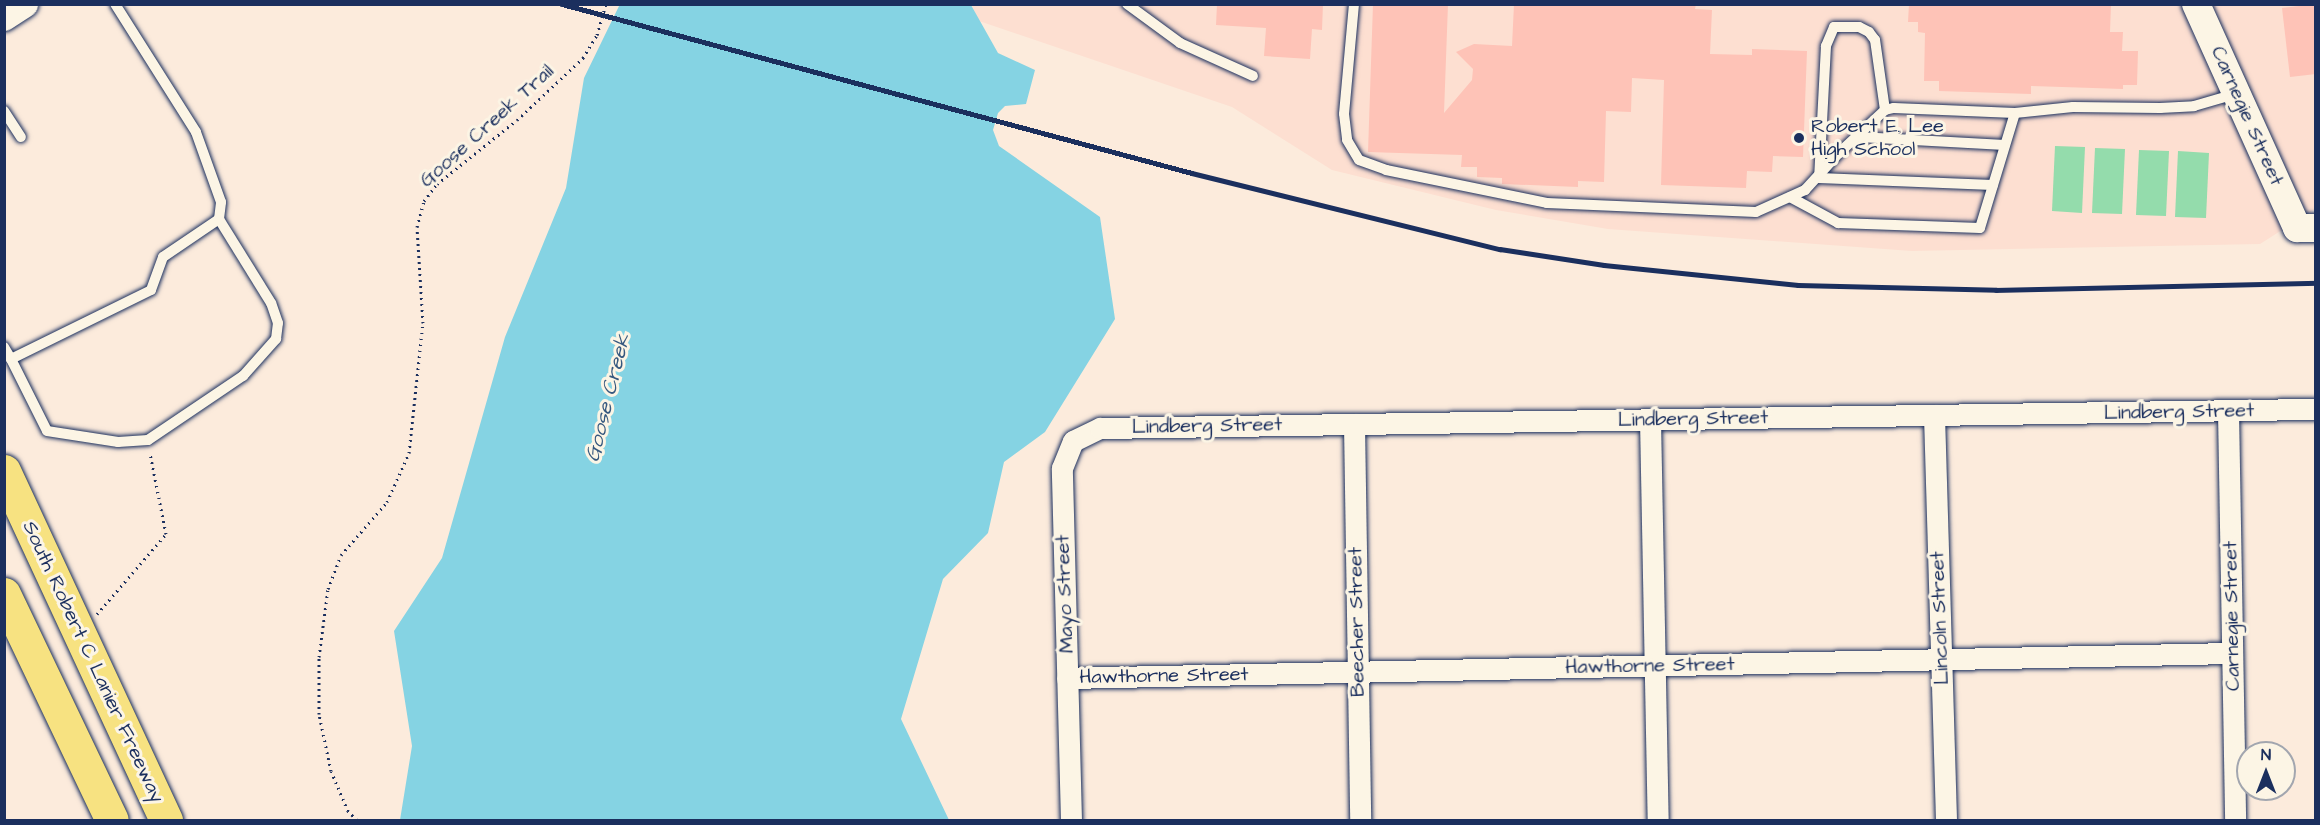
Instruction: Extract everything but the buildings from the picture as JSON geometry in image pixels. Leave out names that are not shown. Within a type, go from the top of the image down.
[{"type":"highway","name":"South Robert C Lanier Freeway","points":[[4,471],[166,820]]},
{"type":"highway","points":[[4,594],[112,820]]},
{"type":"street","points":[[4,16],[24,4]]},
{"type":"street","name":"Carnegie Street","points":[[2196,4],[2236,94],[2306,228]]},
{"type":"street","name":"Lindberg Street","points":[[1073,441],[1100,428],[2316,409]]},
{"type":"street","name":"Carnegie Street","points":[[2228,411],[2235,820]]},
{"type":"street","name":"Lincoln Street","points":[[1934,415],[1946,820]]},
{"type":"street","points":[[1650,419],[1658,820]]},
{"type":"street","name":"Beecher Street","points":[[1354,424],[1360,820]]},
{"type":"street","name":"Mayo Street","points":[[1071,820],[1062,468],[1073,441]]},
{"type":"street","name":"Hawthorne Street","points":[[1067,678],[2232,653]]},
{"type":"lane","points":[[4,347],[47,431],[118,442],[148,440],[243,376],[276,339],[278,322],[271,303],[219,219],[221,202],[195,132],[115,4]]},
{"type":"lane","points":[[1127,4],[1180,43],[1253,76]]},
{"type":"lane","points":[[1354,4],[1344,114],[1347,140],[1359,160],[1547,203],[1756,212],[1790,197],[1819,178],[1840,152],[1886,110],[2015,113],[2073,107],[2194,106],[2236,94]]},
{"type":"lane","points":[[1819,178],[1826,46],[1834,27],[1859,27],[1875,40],[1886,110]]},
{"type":"lane","points":[[4,111],[21,137]]},
{"type":"lane","points":[[1790,197],[1838,223],[1980,228],[2015,113]]},
{"type":"lane","points":[[1859,137],[2005,145]]},
{"type":"lane","points":[[1819,178],[1993,185]]},
{"type":"lane","points":[[11,359],[151,290],[163,257],[219,219]]},
{"type":"path","name":"Goose Creek Trail","points":[[357,820],[348,811],[331,771],[319,714],[319,657],[328,589],[341,555],[387,502],[409,453],[423,323],[417,227],[424,201],[437,184],[533,106],[583,58],[597,35],[606,4]]},
{"type":"path","points":[[94,616],[166,534],[148,440]]},
{"type":"shaded area","name":"Robert E. Lee High School","points":[[971,4],[2315,5],[2315,209],[2260,244],[1912,251],[1608,229],[1496,210],[1332,170],[1232,107],[979,21]]},
{"type":"green space","points":[[2055,146],[2085,147],[2082,213],[2052,211]]},
{"type":"green space","points":[[2095,148],[2125,149],[2122,214],[2092,213]]},
{"type":"green space","points":[[2139,150],[2169,151],[2166,216],[2136,215]]},
{"type":"green space","points":[[2178,151],[2209,153],[2206,218],[2175,217]]},
{"type":"water","name":"Goose Creek","points":[[620,4],[971,5],[998,53],[1035,70],[1026,104],[1005,106],[998,113],[993,130],[999,146],[1100,217],[1115,319],[1045,432],[1004,462],[988,533],[943,579],[901,719],[949,820],[400,820],[412,746],[394,631],[442,558],[505,337],[566,188],[584,78]]},
{"type":"railway","points":[[562,4],[1192,173],[1500,249],[1604,265],[1798,285],[1996,290],[2316,283]]},
{"type":"place","name":"Robert E. Lee High School","points":[[1799,138]]}]
